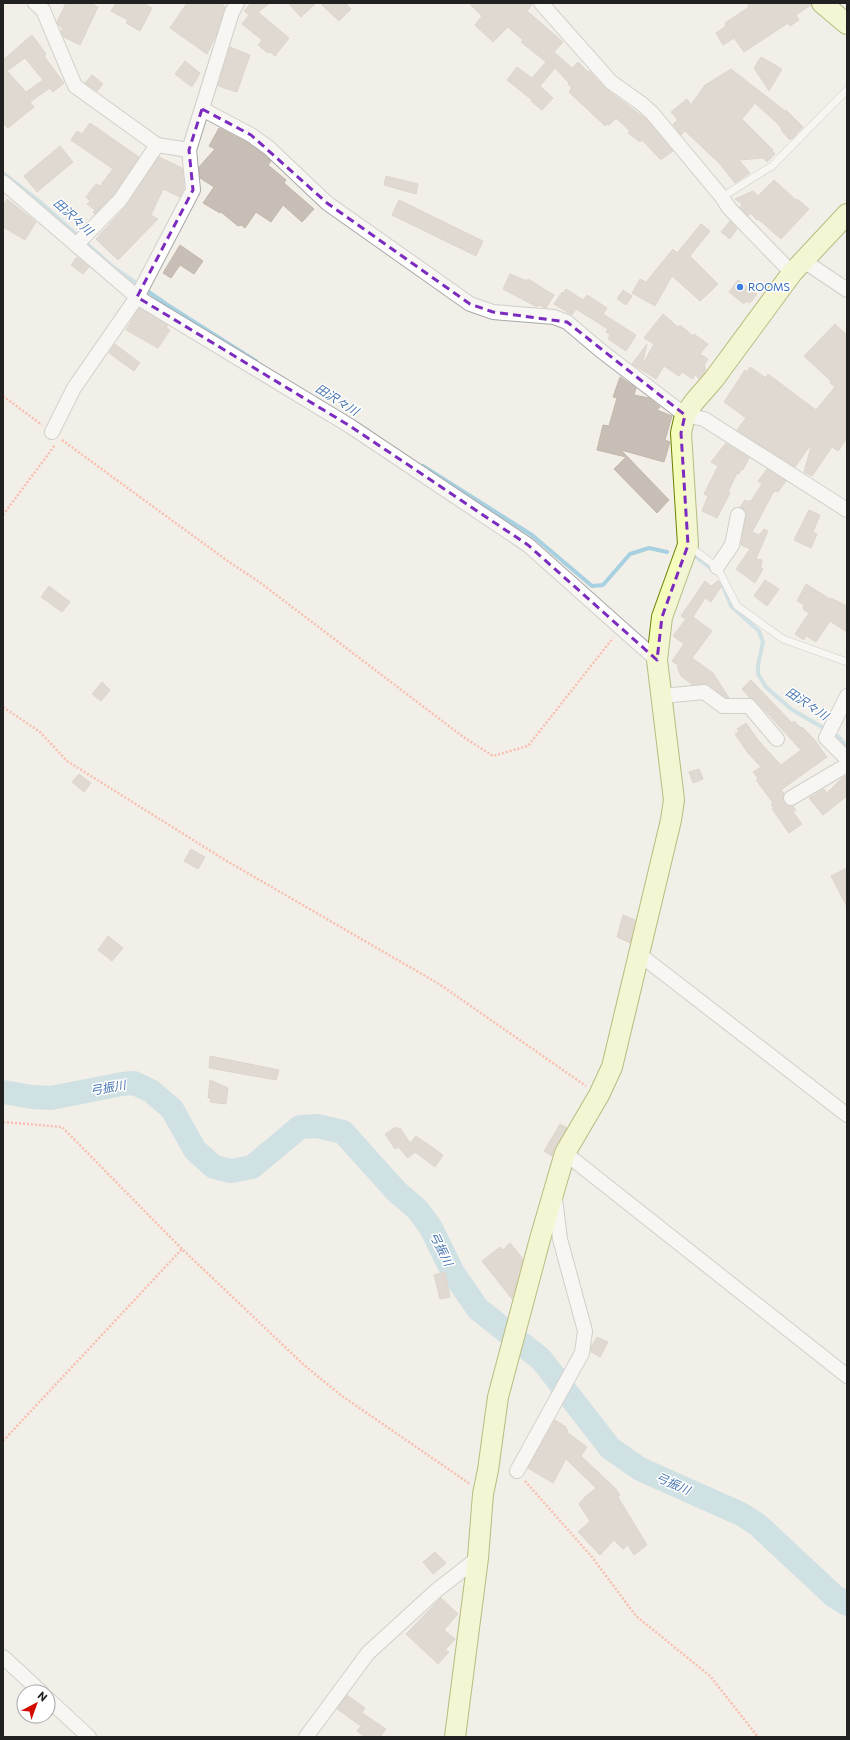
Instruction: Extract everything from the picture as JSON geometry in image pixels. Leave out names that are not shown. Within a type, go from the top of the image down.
[{"type":"street","points":[[35,3],[43,10],[76,86],[157,145],[189,150]]},
{"type":"street","points":[[56,435],[74,388],[138,296],[193,190],[189,150],[232,12],[237,3]]},
{"type":"street","points":[[822,3],[847,24]]},
{"type":"street","points":[[545,4],[611,82],[652,113],[722,197],[729,208],[798,267],[847,289]]},
{"type":"street","points":[[202,109],[251,135],[269,148],[327,203],[470,304],[493,312],[554,317],[567,322],[600,350],[685,415],[704,419],[847,510]]},
{"type":"street","points":[[76,244],[120,200],[157,145]]},
{"type":"street","points":[[4,184],[138,296],[350,426],[528,545],[657,660]]},
{"type":"street","points":[[455,1737],[478,1558],[483,1494],[488,1470],[498,1397],[540,1239],[565,1153],[599,1095],[612,1067],[674,800],[657,660],[662,617],[688,545],[681,433],[685,415],[714,379],[798,267],[847,214]]},
{"type":"street","points":[[717,567],[732,545],[738,515]]},
{"type":"street","points":[[662,696],[704,692],[723,706],[749,706],[777,739]]},
{"type":"street","points":[[847,696],[826,738],[847,760]]},
{"type":"street","points":[[792,798],[847,764]]},
{"type":"street","points":[[639,954],[847,1115]]},
{"type":"street","points":[[565,1153],[847,1376]]},
{"type":"street","points":[[516,1471],[582,1353],[585,1331],[560,1239],[554,1193]]},
{"type":"street","points":[[306,1737],[368,1653],[437,1590],[478,1558]]},
{"type":"street","points":[[3,1657],[32,1684]]},
{"type":"street","points":[[56,1706],[89,1737]]},
{"type":"lane","points":[[722,197],[772,166],[847,90]]},
{"type":"lane","points":[[688,545],[717,567],[736,606],[783,639],[847,662]]},
{"type":"path","points":[[3,396],[229,562],[258,581],[462,736],[493,756],[528,746],[621,628]]},
{"type":"path","points":[[3,515],[56,435]]},
{"type":"path","points":[[3,707],[40,732],[67,760],[225,860],[439,984],[599,1095]]},
{"type":"path","points":[[3,1122],[62,1127],[182,1249],[304,1365],[342,1396],[483,1494]]},
{"type":"path","points":[[3,1441],[182,1249]]},
{"type":"path","points":[[516,1471],[592,1557],[636,1616],[710,1676],[758,1737]]},
{"type":"highlighted area","points":[[202,109],[251,135],[327,203],[470,304],[493,312],[567,322],[685,415],[681,433],[688,545],[662,617],[657,660],[528,545],[350,426],[137,297],[193,190],[189,150]]},
{"type":"building","points":[[66,3],[90,3],[98,7],[80,45],[64,37],[61,31],[63,28],[59,26],[57,22]]},
{"type":"building","points":[[116,3],[143,3],[152,8],[140,31],[126,23],[128,20],[111,11]]},
{"type":"building","points":[[187,3],[222,3],[225,7],[216,35],[207,54],[170,28]]},
{"type":"building","points":[[251,3],[270,3],[258,12],[289,38],[275,56],[270,52],[268,53],[258,45],[262,40],[242,24],[249,15],[244,11]]},
{"type":"building","points":[[288,3],[316,3],[301,17]]},
{"type":"building","points":[[320,3],[345,3],[351,9],[339,21]]},
{"type":"building","points":[[469,3],[533,3],[527,11],[563,42],[554,52],[572,68],[578,62],[588,72],[589,71],[606,89],[646,119],[673,151],[660,159],[642,140],[640,142],[628,133],[630,131],[616,118],[609,125],[607,124],[605,126],[569,92],[572,88],[555,68],[540,86],[553,98],[542,110],[507,80],[517,67],[532,78],[546,62],[521,42],[523,40],[508,27],[493,42],[475,25],[482,16]]},
{"type":"building","points":[[747,3],[811,3],[811,5],[796,15],[799,20],[790,26],[788,23],[744,52],[734,38],[723,45],[716,33],[726,26],[725,23],[749,7]]},
{"type":"building","points":[[32,35],[46,54],[44,56],[64,83],[53,92],[50,88],[30,102],[34,107],[8,128],[3,123],[3,60]],"holes":[[[25,58],[43,80],[26,92],[7,71]]]},
{"type":"building","points":[[230,47],[250,55],[237,92],[218,86]]},
{"type":"building","points":[[761,57],[782,69],[769,91],[754,68]]},
{"type":"building","points":[[185,61],[200,73],[192,87],[175,74]]},
{"type":"building","points":[[731,69],[785,111],[786,110],[803,127],[792,139],[789,139],[777,123],[755,103],[742,119],[773,150],[772,151],[775,154],[767,162],[763,158],[739,160],[750,173],[735,183],[719,163],[685,131],[681,135],[673,124],[678,120],[671,112],[687,99],[691,105],[705,85]]},
{"type":"building","points":[[92,75],[103,84],[97,91],[85,83]]},
{"type":"building","points":[[90,123],[139,157],[113,195],[95,214],[93,212],[95,210],[87,204],[90,201],[86,197],[96,184],[100,186],[113,169],[71,140],[77,131],[82,134]]},
{"type":"building","points":[[219,128],[246,142],[264,155],[271,161],[268,165],[286,180],[284,183],[314,209],[302,222],[283,205],[271,222],[256,212],[245,228],[241,225],[238,226],[221,212],[220,213],[203,203],[214,187],[200,178],[199,167],[215,149],[209,146]]},
{"type":"building","points":[[60,146],[73,162],[37,192],[24,176]]},
{"type":"building","points":[[159,157],[182,168],[184,188],[180,197],[163,189],[151,215],[158,219],[118,260],[96,239],[127,205]]},
{"type":"building","points":[[386,176],[418,184],[416,194],[384,185]]},
{"type":"building","points":[[774,180],[796,200],[797,199],[809,209],[781,239],[750,213],[748,216],[740,207],[742,204],[735,199],[753,191],[758,196]]},
{"type":"building","points":[[7,199],[36,222],[25,240],[3,227],[3,206]]},
{"type":"building","points":[[399,200],[483,241],[476,256],[392,215]]},
{"type":"building","points":[[730,221],[737,229],[730,239],[721,232]]},
{"type":"building","points":[[701,224],[710,231],[690,256],[718,284],[709,293],[700,301],[672,276],[655,306],[632,293],[640,279],[646,282],[673,249],[677,253]]},
{"type":"building","points":[[180,245],[203,261],[194,274],[180,265],[171,278],[163,273]]},
{"type":"building","points":[[77,257],[89,267],[83,274],[71,265]]},
{"type":"building","points":[[510,274],[527,281],[528,279],[554,295],[546,308],[538,305],[537,307],[503,289]]},
{"type":"building","points":[[738,280],[757,294],[750,303],[746,301],[744,304],[729,292]]},
{"type":"building","points":[[566,289],[583,300],[587,295],[607,308],[603,314],[636,335],[626,351],[608,339],[610,335],[606,332],[608,329],[576,309],[572,315],[554,304],[562,292],[563,293]]},
{"type":"building","points":[[623,290],[632,296],[626,305],[617,299]]},
{"type":"building","points":[[139,308],[168,325],[166,327],[170,330],[158,348],[126,330]]},
{"type":"building","points":[[663,314],[678,327],[680,325],[693,336],[694,334],[708,344],[700,354],[708,359],[704,365],[706,370],[699,379],[695,374],[693,379],[682,372],[679,376],[664,366],[656,379],[632,364],[647,344],[642,366],[654,344],[644,338]]},
{"type":"building","points":[[835,324],[847,335],[847,438],[838,451],[832,447],[812,476],[804,472],[812,443],[795,467],[737,430],[746,418],[724,402],[745,370],[747,372],[750,367],[766,378],[768,374],[816,410],[835,387],[830,383],[831,381],[804,356]]},
{"type":"building","points":[[115,344],[140,363],[134,371],[109,353]]},
{"type":"building","points":[[620,377],[636,388],[634,395],[649,398],[660,407],[657,410],[672,416],[665,440],[670,442],[664,462],[621,450],[669,500],[657,513],[614,469],[626,457],[597,450],[603,425],[609,426],[617,398],[613,397]]},
{"type":"building","points":[[725,444],[749,458],[743,470],[741,469],[739,474],[737,473],[728,492],[730,493],[717,518],[702,511],[708,496],[704,494],[718,466],[711,462]]},
{"type":"building","points":[[767,469],[786,481],[778,492],[774,491],[752,532],[759,535],[764,529],[768,531],[756,559],[762,560],[761,568],[763,569],[755,583],[736,569],[750,549],[741,545],[746,512],[740,507],[745,500],[749,502],[750,500],[751,501],[762,484],[758,481]]},
{"type":"building","points":[[809,510],[820,515],[813,532],[817,534],[811,548],[794,540]]},
{"type":"building","points":[[765,580],[779,589],[767,606],[754,596]]},
{"type":"building","points":[[705,581],[711,586],[718,581],[721,587],[711,602],[705,598],[693,617],[712,631],[692,658],[713,673],[729,698],[726,698],[709,685],[692,685],[681,676],[677,667],[679,666],[672,661],[684,644],[673,636],[686,619],[681,616]]},
{"type":"building","points":[[806,584],[830,599],[831,598],[847,606],[847,632],[830,621],[816,642],[806,636],[804,640],[795,634],[809,613],[804,610],[804,605],[797,601]]},
{"type":"building","points":[[49,586],[70,602],[62,612],[41,597]]},
{"type":"building","points":[[751,680],[792,723],[794,721],[814,739],[827,757],[781,790],[784,793],[784,802],[787,806],[793,806],[796,810],[793,812],[802,824],[789,833],[772,809],[774,808],[771,805],[773,803],[756,780],[758,778],[753,772],[761,767],[748,753],[735,734],[739,732],[737,729],[746,723],[758,740],[781,765],[801,750],[755,700],[750,698],[742,689]]},
{"type":"building","points":[[102,682],[110,690],[101,701],[92,694]]},
{"type":"building","points":[[699,769],[703,779],[693,783],[689,772]]},
{"type":"building","points":[[79,774],[91,783],[84,792],[72,782]]},
{"type":"building","points":[[847,775],[847,796],[823,815],[809,798],[824,789],[827,793]]},
{"type":"building","points":[[191,849],[205,857],[198,869],[184,861]]},
{"type":"building","points":[[847,868],[847,907],[831,876]]},
{"type":"building","points":[[623,915],[635,920],[630,943],[617,937]]},
{"type":"building","points":[[108,936],[123,948],[112,961],[98,950]]},
{"type":"building","points":[[210,1056],[279,1070],[276,1080],[209,1068]]},
{"type":"building","points":[[210,1080],[228,1088],[226,1104],[210,1102],[211,1098],[208,1098]]},
{"type":"building","points":[[560,1124],[567,1128],[555,1147],[552,1156],[544,1151]]},
{"type":"building","points":[[396,1127],[398,1129],[400,1128],[410,1143],[416,1136],[443,1155],[435,1167],[415,1152],[408,1158],[398,1147],[395,1149],[385,1134]]},
{"type":"building","points":[[510,1243],[523,1259],[512,1299],[482,1261],[500,1247],[503,1250]]},
{"type":"building","points":[[445,1272],[450,1297],[440,1299],[434,1275]]},
{"type":"building","points":[[597,1337],[608,1342],[600,1357],[591,1352],[591,1347]]},
{"type":"building","points":[[555,1420],[566,1427],[568,1430],[567,1432],[587,1447],[581,1456],[616,1489],[620,1495],[618,1497],[647,1545],[634,1555],[628,1545],[623,1549],[614,1540],[600,1555],[578,1532],[590,1521],[579,1504],[596,1488],[566,1459],[553,1483],[528,1468]]},
{"type":"building","points":[[435,1552],[446,1563],[433,1574],[423,1562]]},
{"type":"building","points":[[441,1598],[458,1614],[444,1630],[455,1639],[445,1650],[449,1652],[438,1664],[406,1634]]},
{"type":"building","points":[[347,1695],[365,1708],[362,1713],[386,1729],[380,1737],[365,1737],[357,1731],[361,1726],[337,1709]]},
{"type":"waterway","name":"田沢々川","points":[[3,173],[39,201],[113,267],[166,304],[256,361]]},
{"type":"waterway","name":"田沢々川","points":[[423,466],[532,535],[592,586],[603,585],[630,554],[649,548],[667,552]]},
{"type":"waterway","name":"田沢々川","points":[[696,557],[714,571]]},
{"type":"waterway","name":"田沢々川","points":[[721,581],[731,606],[759,631],[763,642],[758,665],[758,674],[766,687],[791,709],[839,737],[847,747]]},
{"type":"waterway","name":"弓振川","points":[[3,1092],[32,1097],[51,1098],[134,1083],[151,1091],[172,1109],[195,1150],[214,1167],[231,1171],[252,1167],[300,1127],[317,1126],[343,1132],[396,1191],[418,1210],[431,1228],[453,1273],[478,1309],[541,1359],[610,1448],[640,1469],[741,1514],[758,1525],[834,1596],[847,1604]]},
{"type":"place","name":"ROOMS","points":[[740,287]]}]
